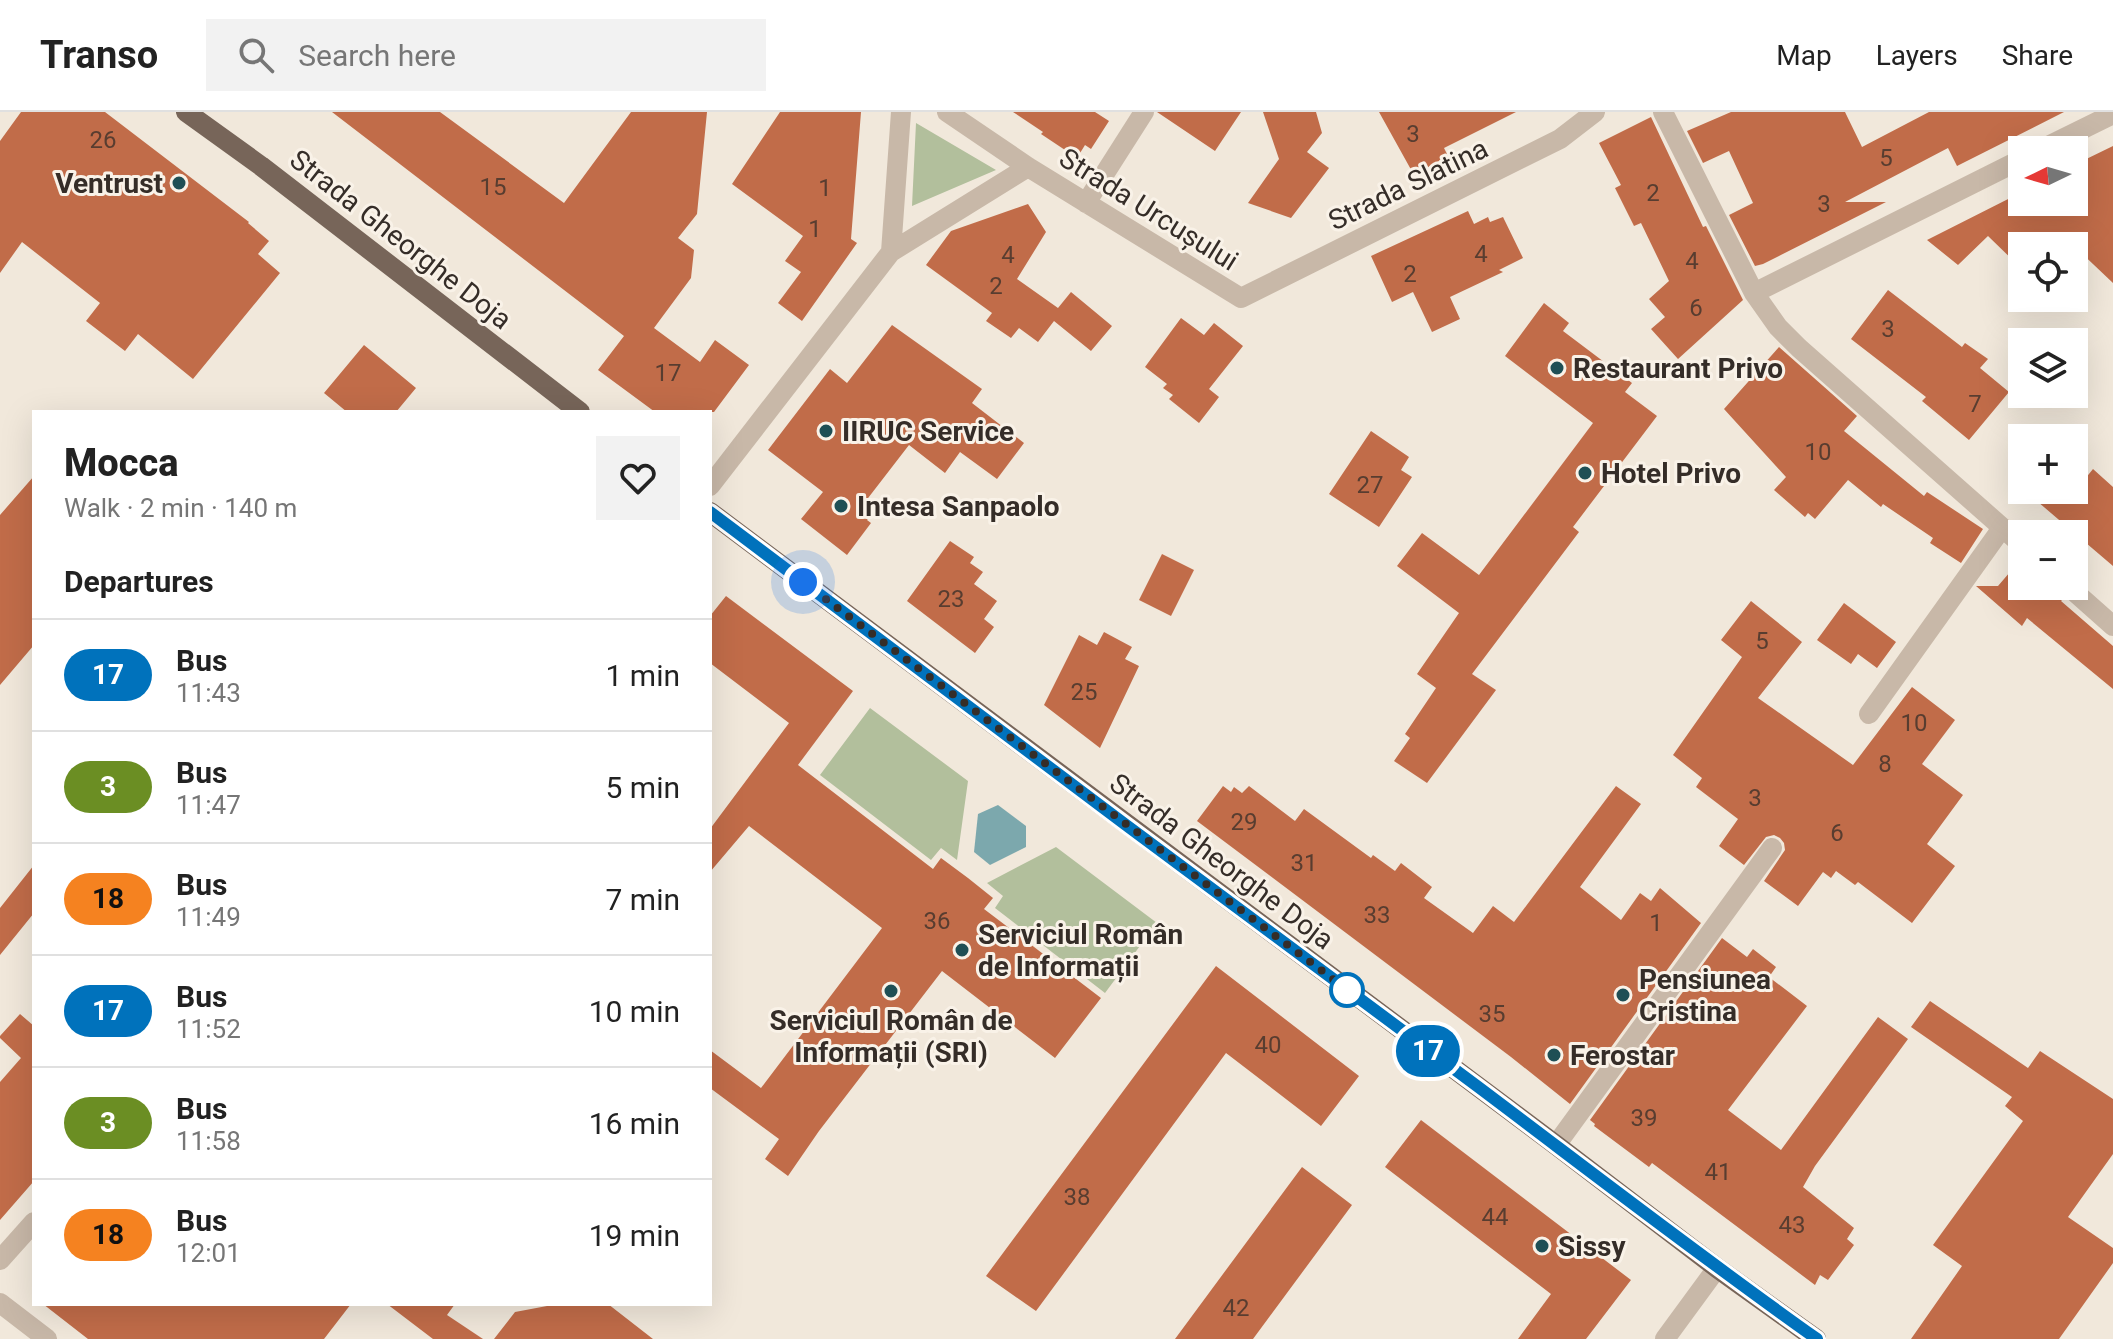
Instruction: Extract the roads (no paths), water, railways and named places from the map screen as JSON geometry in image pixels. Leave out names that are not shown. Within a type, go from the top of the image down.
[{"type":"main road","name":"Strada Gheorghe Doja","points":[[186,112],[261,166],[577,410]]},
{"type":"main road","name":"Strada Gheorghe Doja","points":[[712,514],[1717,1268],[1816,1339]]},
{"type":"street","points":[[891,252],[901,112]]},
{"type":"street","name":"Strada Urcușului","points":[[947,112],[1028,167],[1241,298]]},
{"type":"street","points":[[1086,203],[1144,112]]},
{"type":"street","name":"Strada Slatina","points":[[1241,298],[1560,139],[1595,112]]},
{"type":"street","points":[[1663,112],[1754,293],[1778,327],[2008,533]]},
{"type":"street","points":[[2068,136],[2113,114]]},
{"type":"street","points":[[1754,293],[2008,166]]},
{"type":"street","name":"Strada Urcușului","points":[[712,483],[891,252],[1028,167]]},
{"type":"street","points":[[1869,714],[2002,528]]},
{"type":"street","points":[[2084,600],[2113,626]]},
{"type":"street","points":[[1556,1145],[1772,848]]},
{"type":"street","points":[[0,1260],[32,1224]]},
{"type":"street","points":[[1665,1339],[1717,1268]]},
{"type":"street","points":[[0,1303],[47,1339]]},
{"type":"water","points":[[998,805],[1026,826],[1026,847],[990,865],[974,852],[978,814]]},
{"type":"place","name":"Ventrust","points":[[179,183]]},
{"type":"place","name":"Restaurant Privo","points":[[1557,368]]},
{"type":"place","name":"IIRUC Service","points":[[826,431]]},
{"type":"place","name":"Hotel Privo","points":[[1585,473]]},
{"type":"place","name":"Intesa Sanpaolo","points":[[841,506]]},
{"type":"place","name":"Serviciul Român de Informații","points":[[962,950]]},
{"type":"place","name":"Serviciul Român de Informații (SRI)","points":[[891,991]]},
{"type":"place","name":"Pensiunea Cristina","points":[[1623,995]]},
{"type":"place","name":"Ferostar","points":[[1554,1055]]},
{"type":"place","name":"Sissy","points":[[1542,1246]]}]
